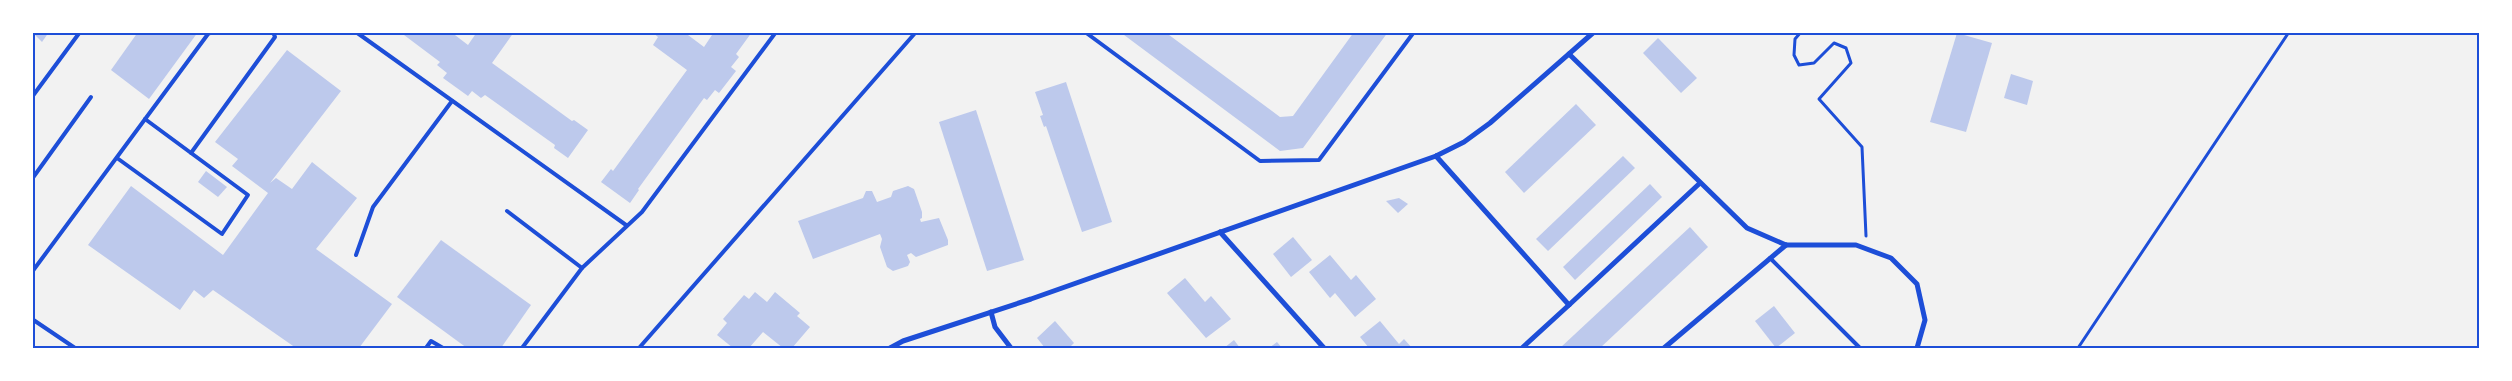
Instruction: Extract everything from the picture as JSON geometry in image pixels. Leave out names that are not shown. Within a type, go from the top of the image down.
[{"type":"street","points":[[890,348],[902,341],[991,312],[1436,156],[1464,142],[1490,123],[1594,32]]},
{"type":"street","points":[[1569,54],[1747,228],[1786,245],[1856,245],[1890,258],[1917,284],[1925,320],[1917,348]]},
{"type":"street","points":[[1436,156],[1569,305]]},
{"type":"street","points":[[1522,348],[1700,183]]},
{"type":"street","points":[[1220,232],[1324,348]]},
{"type":"street","points":[[1664,348],[1786,245]]},
{"type":"street","points":[[991,312],[995,327],[1011,348]]},
{"type":"lane","points":[[32,97],[80,32]]},
{"type":"lane","points":[[32,272],[208,34],[213,32]]},
{"type":"lane","points":[[191,153],[276,37],[273,32]]},
{"type":"lane","points":[[356,32],[626,225]]},
{"type":"lane","points":[[522,348],[582,268],[642,212],[776,32]]},
{"type":"lane","points":[[639,348],[916,32]]},
{"type":"lane","points":[[1085,32],[1260,160],[1319,160],[1414,32]]},
{"type":"lane","points":[[32,179],[91,97]]},
{"type":"lane","points":[[356,255],[372,207],[452,101]]},
{"type":"lane","points":[[117,158],[222,234],[248,195],[145,119]]},
{"type":"lane","points":[[507,211],[582,268]]},
{"type":"lane","points":[[1770,258],[1860,348]]},
{"type":"lane","points":[[32,319],[75,348]]},
{"type":"lane","points":[[426,348],[431,341],[443,348]]},
{"type":"path","points":[[1801,32],[1794,39],[1794,55],[1799,65],[1814,63],[1834,44],[1846,48],[1850,63],[1819,99],[1862,147],[1867,249]]},
{"type":"path","points":[[2078,348],[2289,32]]},
{"type":"building","points":[[32,32],[49,32],[42,42]]},
{"type":"building","points":[[138,32],[198,32],[149,99],[111,70]]},
{"type":"building","points":[[400,32],[451,32],[468,45],[477,32],[514,32],[492,63],[572,121],[574,120],[588,130],[568,158],[554,148],[555,145],[485,95],[481,98],[472,91],[468,96],[443,78],[447,73],[437,65],[440,62]]},
{"type":"building","points":[[652,32],[684,32],[704,47],[714,32],[752,32],[736,54],[739,57],[731,67],[736,71],[719,93],[715,90],[707,100],[704,98],[638,189],[630,203],[601,182],[611,169],[613,171],[687,70],[653,45],[658,37]]},
{"type":"building","points":[[1120,32],[1165,32],[1280,117],[1293,116],[1354,32],[1388,32],[1303,148],[1280,151]]},
{"type":"building","points":[[1957,33],[1992,43],[1966,132],[1930,122]]},
{"type":"building","points":[[1658,38],[1697,78],[1681,93],[1643,53]]},
{"type":"building","points":[[287,50],[341,91],[270,183],[276,178],[292,189],[312,162],[357,198],[316,249],[392,304],[359,348],[296,348],[213,290],[204,298],[194,290],[180,310],[88,245],[131,186],[223,255],[268,193],[232,166],[238,159],[215,142]]},
{"type":"building","points":[[2011,74],[2033,81],[2027,105],[2004,98]]},
{"type":"building","points":[[1066,82],[1112,222],[1082,232],[1046,126],[1044,127],[1040,116],[1043,115],[1035,92]]},
{"type":"building","points":[[1576,104],[1596,125],[1524,193],[1505,172]]},
{"type":"building","points":[[976,110],[1024,260],[987,271],[939,122]]},
{"type":"building","points":[[1623,156],[1635,168],[1548,251],[1536,239]]},
{"type":"building","points":[[206,171],[227,187],[218,197],[198,182]]},
{"type":"building","points":[[1650,184],[1662,197],[1575,280],[1563,267]]},
{"type":"building","points":[[908,186],[914,189],[922,212],[921,222],[939,218],[948,240],[948,245],[916,257],[911,253],[907,255],[910,262],[908,266],[893,271],[887,267],[880,247],[882,239],[880,234],[813,259],[798,221],[863,198],[866,191],[872,191],[877,202],[891,197],[893,191]]},
{"type":"building","points":[[1399,198],[1408,204],[1398,213],[1386,201]]},
{"type":"building","points":[[1690,227],[1708,247],[1600,348],[1560,348]]},
{"type":"building","points":[[1293,237],[1312,260],[1291,277],[1273,254]]},
{"type":"building","points":[[441,240],[531,305],[501,348],[467,348],[397,297]]},
{"type":"building","points":[[1330,255],[1351,280],[1356,275],[1376,299],[1355,317],[1335,293],[1330,298],[1309,272]]},
{"type":"building","points":[[1185,278],[1205,302],[1211,296],[1231,319],[1206,338],[1167,293]]},
{"type":"building","points":[[755,292],[767,302],[775,292],[800,313],[797,316],[810,327],[792,348],[783,348],[763,332],[749,348],[733,348],[717,335],[727,323],[723,319],[744,295],[749,299]]},
{"type":"building","points":[[1774,306],[1795,333],[1776,348],[1755,321]]},
{"type":"building","points":[[1055,321],[1074,343],[1069,348],[1045,348],[1037,338]]},
{"type":"building","points":[[1380,321],[1399,344],[1404,339],[1412,348],[1369,348],[1360,337]]},
{"type":"building","points":[[1234,340],[1240,348],[1224,348]]},
{"type":"building","points":[[1277,342],[1282,348],[1269,348]]}]
